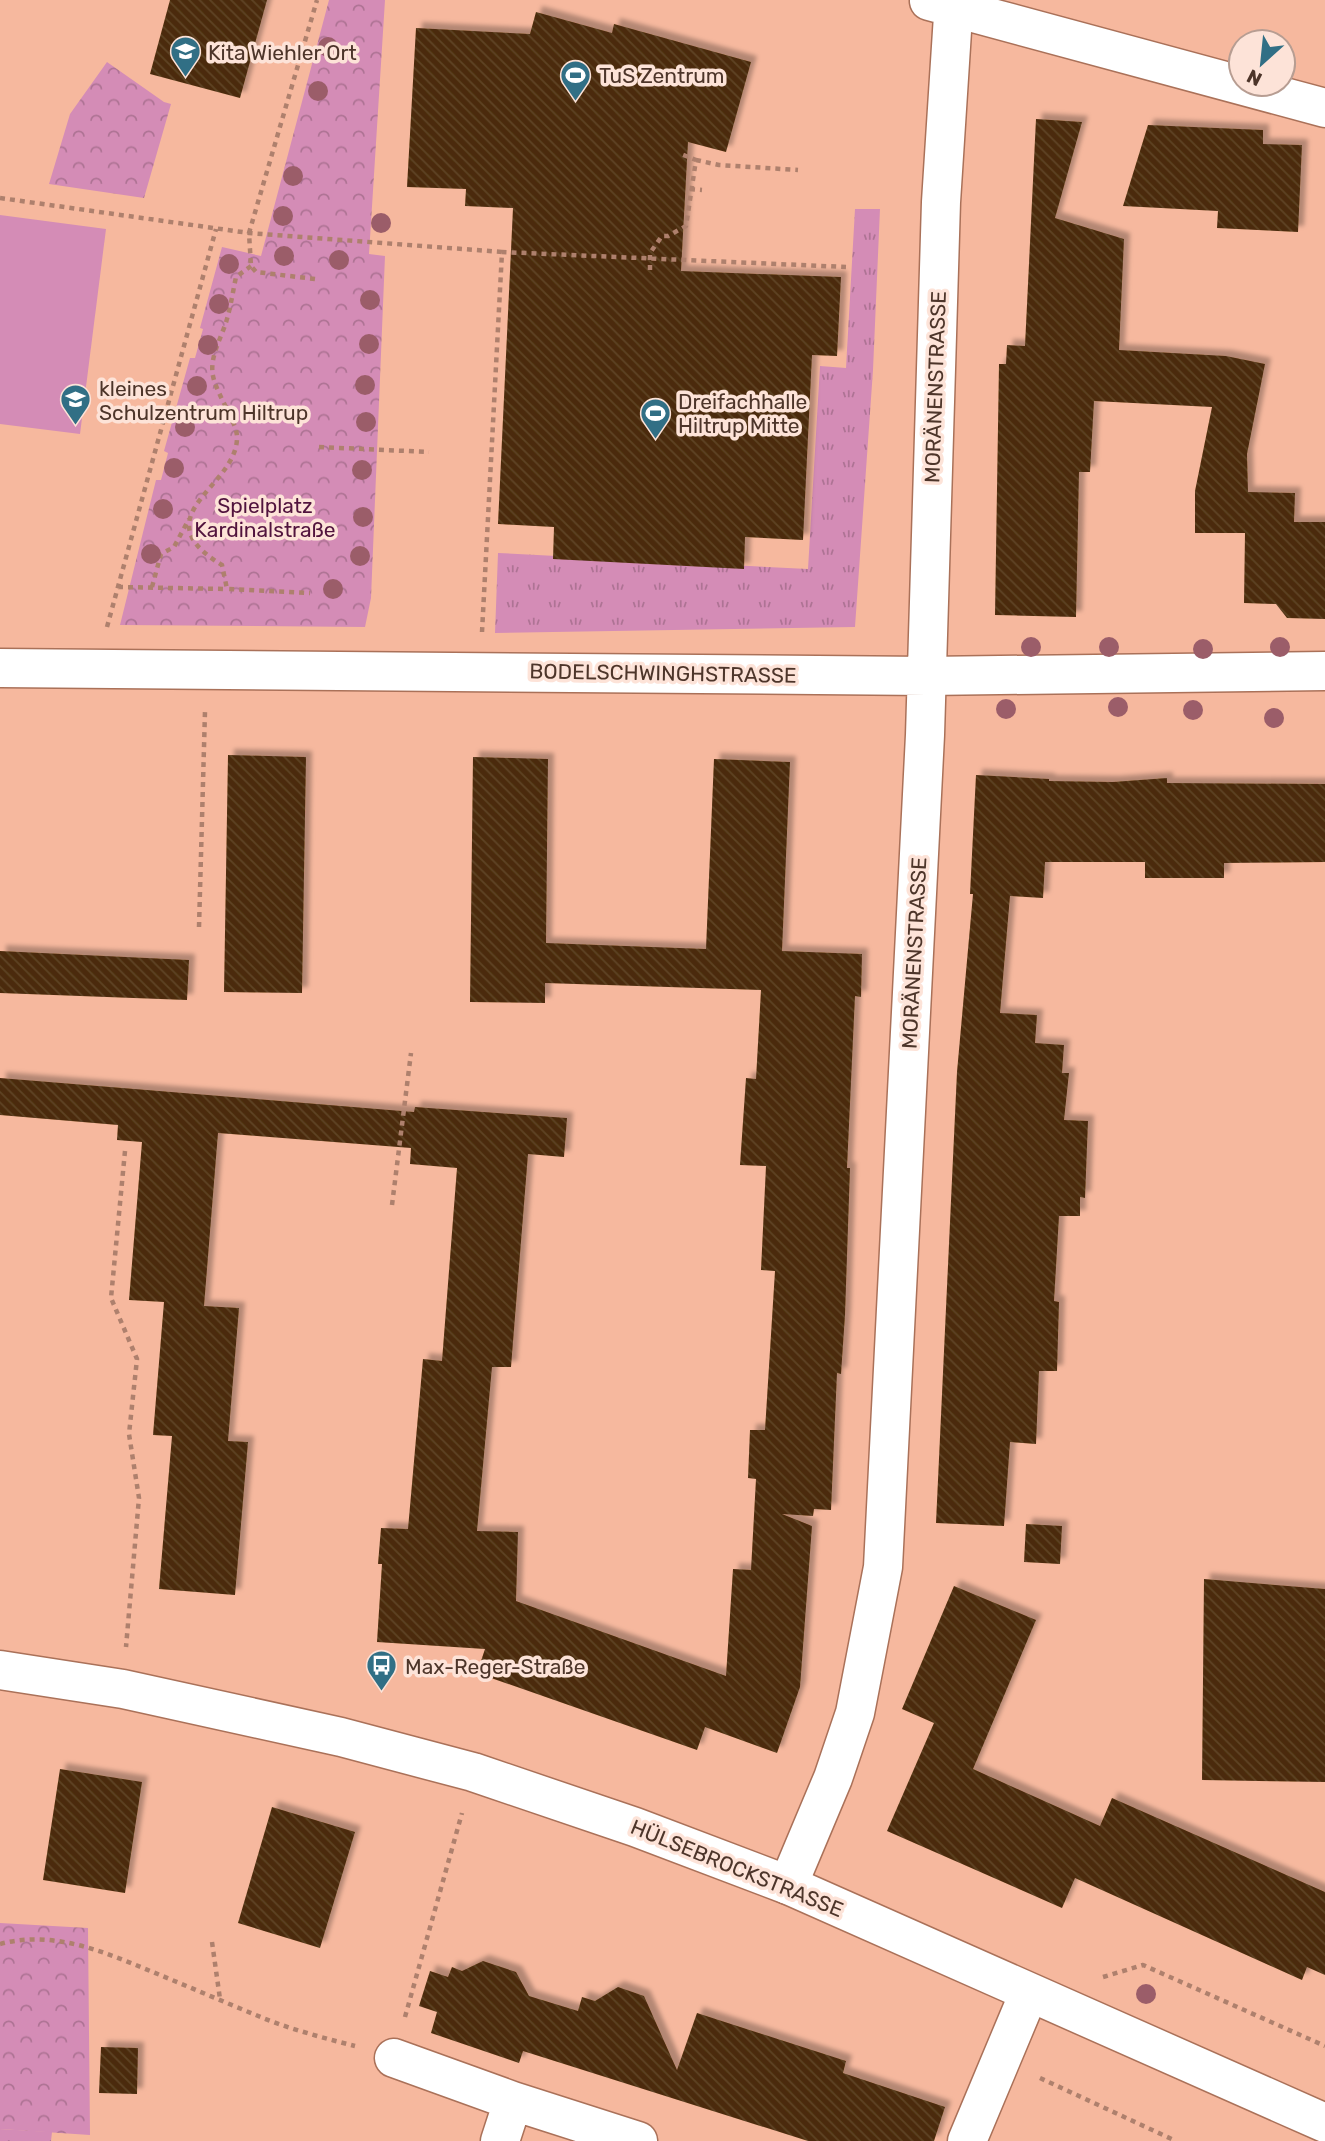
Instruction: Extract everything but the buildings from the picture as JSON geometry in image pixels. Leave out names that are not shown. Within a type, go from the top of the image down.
[{"type":"street","name":"MORÄNENSTRASSE","points":[[788,1885],[834,1778],[855,1713],[883,1567],[927,676],[941,214],[944,2],[1325,108]]},
{"type":"street","name":"BODELSCHWINGHSTRASSE","points":[[0,668],[927,676],[1325,671]]},
{"type":"street","name":"HÜLSEBROCKSTRASSE","points":[[0,1670],[123,1689],[341,1737],[473,1772],[635,1827],[788,1885],[1325,2123]]},
{"type":"street","points":[[967,2141],[1029,1993]]},
{"type":"street","points":[[394,2058],[513,2101],[638,2141]]},
{"type":"street","points":[[500,2141],[513,2101]]},
{"type":"path","points":[[316,279],[256,272],[251,266],[249,233],[317,0]]},
{"type":"path","points":[[681,154],[719,164],[798,170]]},
{"type":"path","points":[[650,270],[650,253],[662,236],[668,236],[687,226],[696,160]]},
{"type":"path","points":[[690,189],[702,190]]},
{"type":"path","points":[[0,198],[249,233],[502,253],[846,267]]},
{"type":"path","points":[[96,669],[216,229]]},
{"type":"path","points":[[480,671],[502,253]]},
{"type":"path","points":[[152,587],[161,554],[174,547],[198,499],[230,461],[237,436],[217,391],[212,374],[213,360],[228,318],[236,277],[251,266]]},
{"type":"path","points":[[319,447],[429,452]]},
{"type":"path","points":[[189,518],[192,536],[204,554],[222,565],[227,589]]},
{"type":"path","points":[[118,587],[310,593]]},
{"type":"path","points":[[199,927],[205,711]]},
{"type":"path","points":[[392,1205],[411,1053]]},
{"type":"path","points":[[123,1689],[139,1498],[129,1434],[137,1359],[111,1298],[125,1151]]},
{"type":"path","points":[[449,1808],[475,1816]]},
{"type":"path","points":[[0,1944],[16,1940],[65,1942],[104,1952],[264,2018],[394,2058],[463,1812]]},
{"type":"path","points":[[212,1942],[220,1999]]},
{"type":"path","points":[[1004,2048],[1025,2070],[1176,2141]]},
{"type":"green space","name":"Spielplatz Kardinalstraße","points":[[329,0],[385,0],[369,254],[385,256],[371,598],[365,627],[120,625],[156,480],[161,480],[168,453],[164,451],[190,358],[195,358],[203,329],[200,328],[222,247],[261,256]]},
{"type":"green space","points":[[107,62],[164,102],[171,104],[144,198],[49,184],[70,114]]},
{"type":"green space","points":[[855,209],[880,209],[873,370],[855,627],[495,633],[498,553],[808,569],[820,366],[846,368]]},
{"type":"green space","points":[[0,215],[106,229],[80,434],[0,424]]},
{"type":"green space","points":[[0,1923],[88,1928],[90,2135],[0,2129]]},
{"type":"green space","points":[[0,2129],[52,2132],[51,2141],[0,2141]]},
{"type":"place","name":"Kita Wiehler Ort","points":[[185,79]]},
{"type":"place","name":"TuS Zentrum","points":[[576,102]]},
{"type":"place","name":"kleines Schulzentrum Hiltrup","points":[[76,427]]},
{"type":"place","name":"Dreifachhalle Hiltrup Mitte","points":[[655,440]]},
{"type":"place","name":"Max-Reger-Straße","points":[[382,1693]]}]
